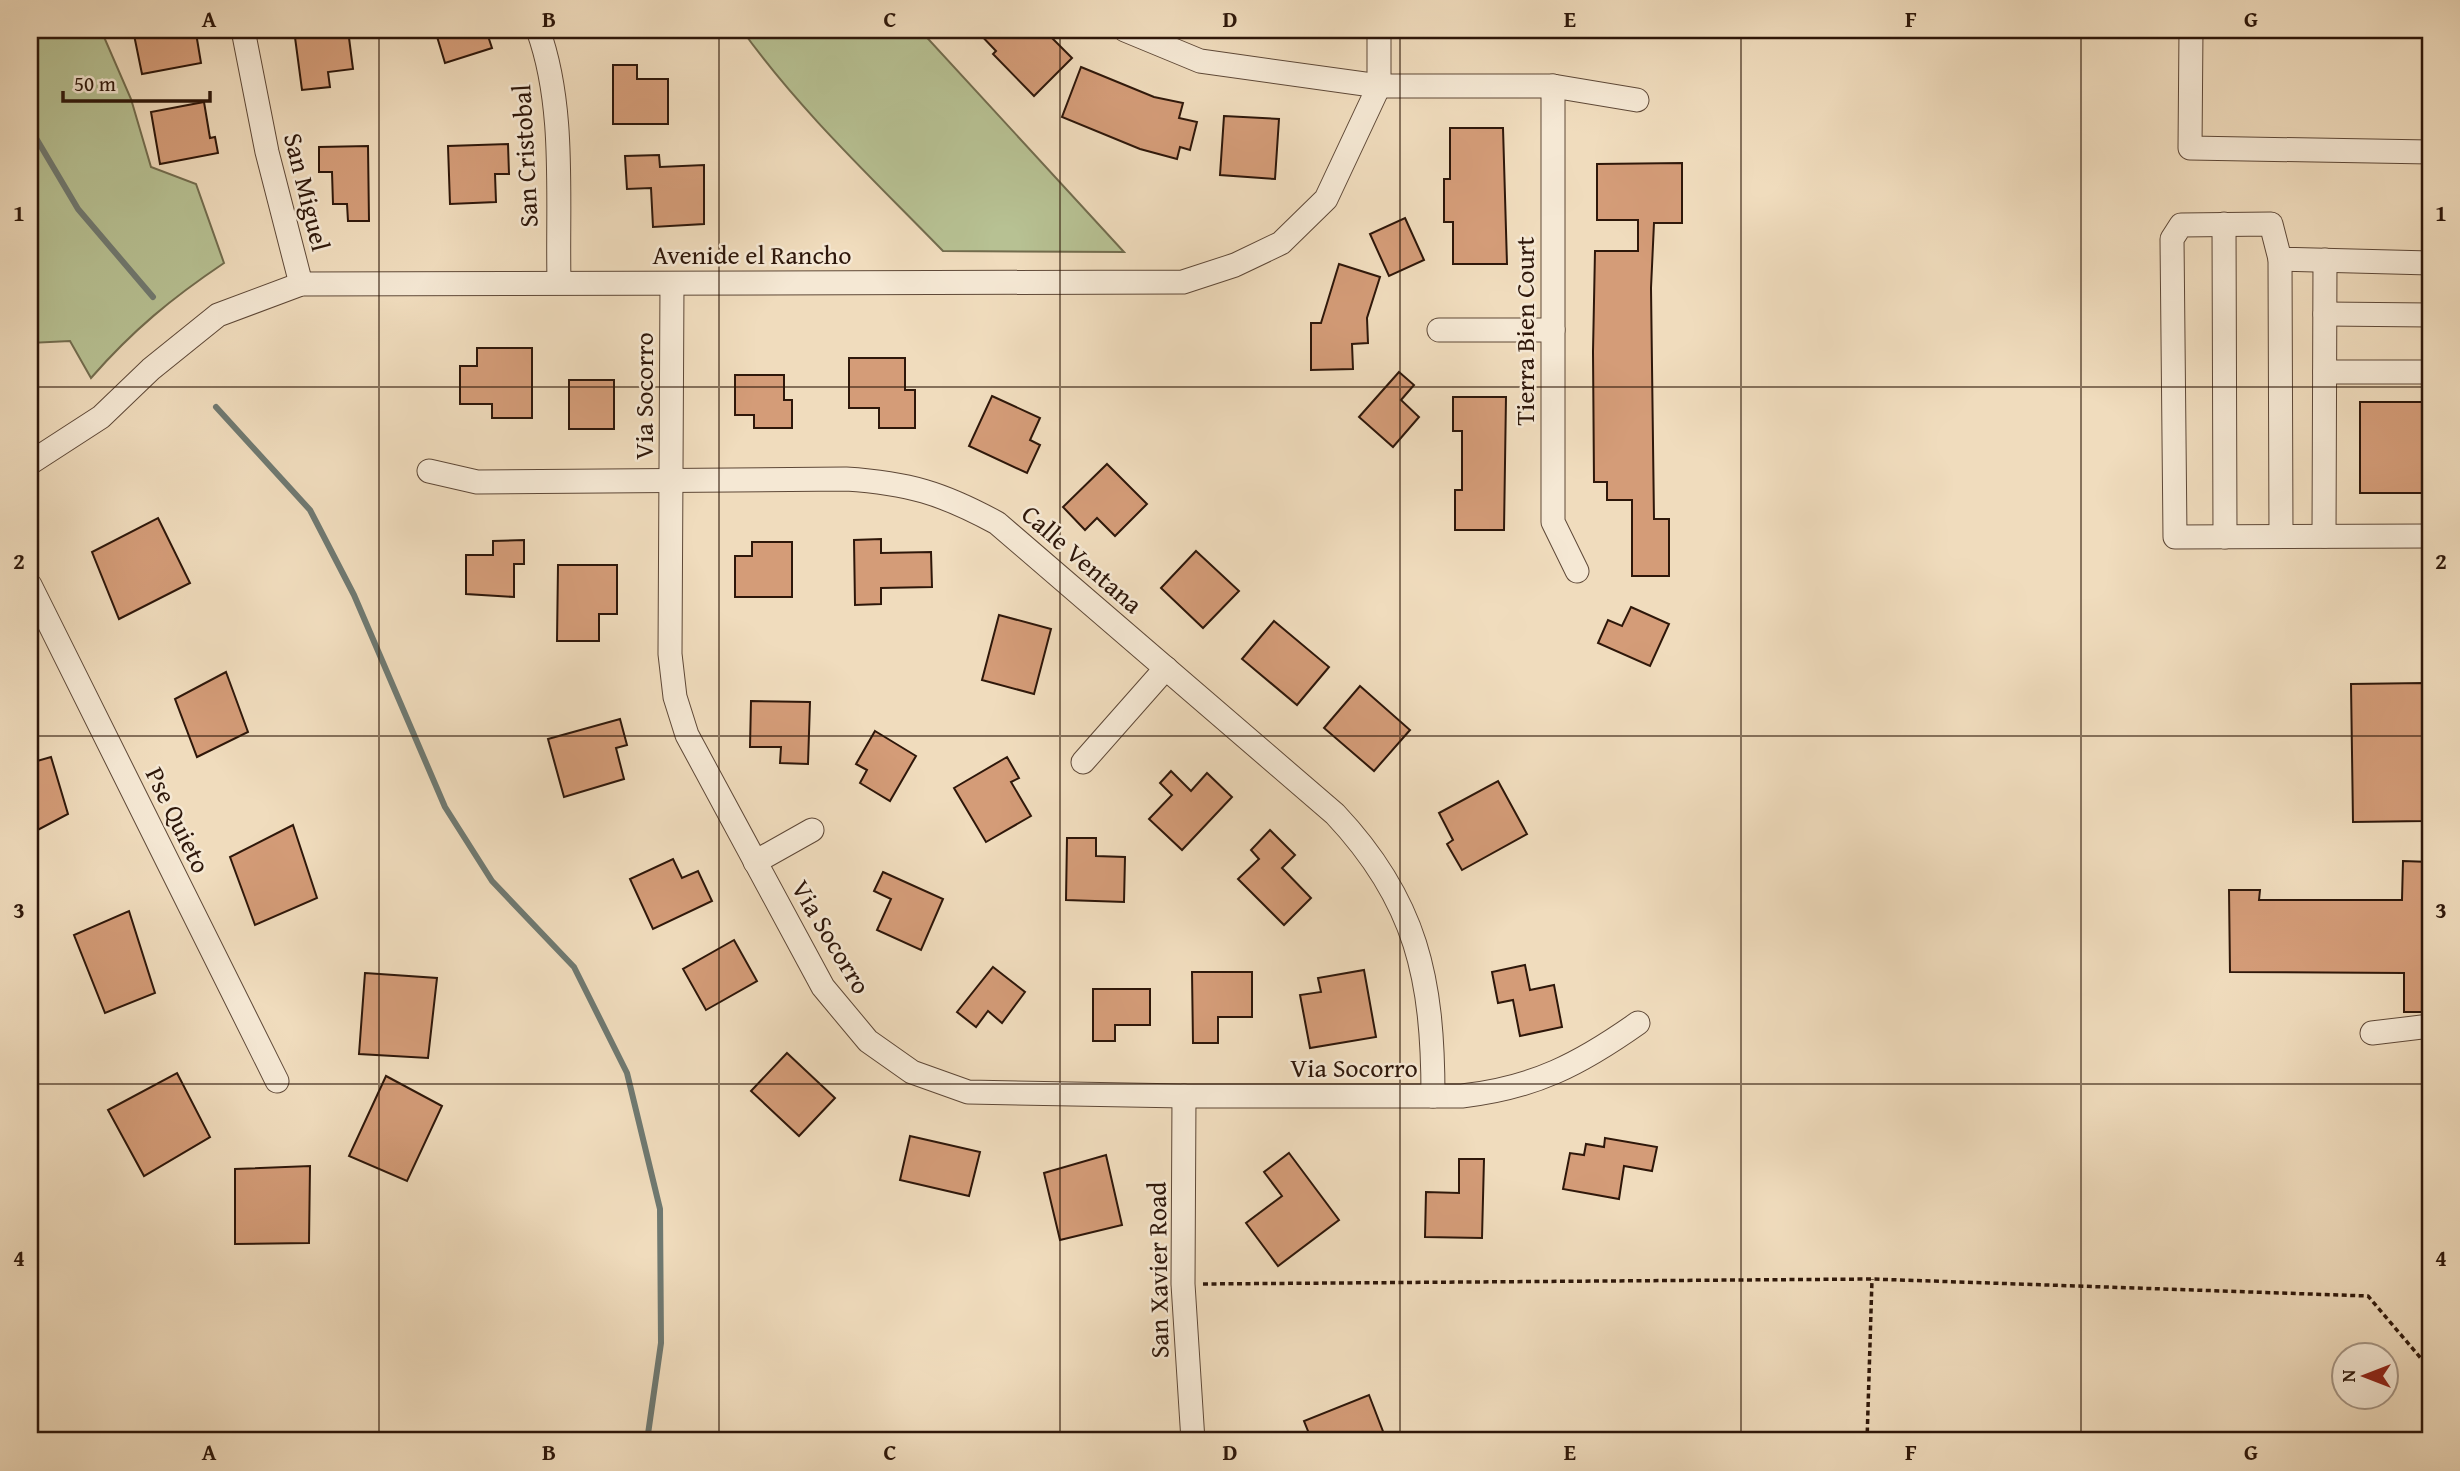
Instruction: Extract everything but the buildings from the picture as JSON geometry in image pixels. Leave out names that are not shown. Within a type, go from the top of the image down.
[{"type":"street","name":"San Miguel","points":[[243,30],[267,152],[301,284]]},
{"type":"street","name":"San Cristobal","points":[[538,30],[552,85],[559,281]]},
{"type":"street","name":"Avenide el Rancho","points":[[30,463],[101,417],[151,369],[218,315],[301,284],[559,281],[672,284],[1183,282],[1235,265],[1281,243],[1326,199],[1379,86],[1379,30]]},
{"type":"street","points":[[2190,30],[2190,148],[2430,152]]},
{"type":"street","points":[[1140,33],[1200,61],[1379,86],[1553,86],[1637,100]]},
{"type":"street","name":"Tierra Bien Court","points":[[1553,86],[1553,522],[1577,571]]},
{"type":"street","points":[[2224,224],[2225,537]]},
{"type":"street","points":[[2281,536],[2280,259],[2271,224],[2181,225],[2172,239],[2175,537],[2430,536]]},
{"type":"street","points":[[2280,259],[2430,263]]},
{"type":"street","points":[[2324,536],[2325,260]]},
{"type":"street","name":"Via Socorro","points":[[672,284],[670,654],[675,697],[703,768],[823,987],[868,1041],[912,1072],[968,1092],[1184,1097],[1433,1096],[1495,1092],[1550,1077],[1600,1050],[1638,1023]]},
{"type":"street","points":[[2325,314],[2430,315]]},
{"type":"street","points":[[1439,330],[1553,330]]},
{"type":"street","points":[[2325,372],[2430,372]]},
{"type":"street","name":"Calle Ventana","points":[[429,471],[477,482],[846,479],[889,482],[932,491],[997,523],[1335,814],[1367,847],[1396,893],[1414,940],[1426,992],[1433,1044],[1433,1096]]},
{"type":"street","name":"Pse Quieto","points":[[30,585],[277,1081]]},
{"type":"street","points":[[1083,762],[1166,668]]},
{"type":"street","points":[[755,862],[812,830]]},
{"type":"street","points":[[2372,1033],[2430,1026]]},
{"type":"street","name":"San Xavier Road","points":[[1184,1097],[1183,1284],[1193,1441]]},
{"type":"path","points":[[1867,1441],[1872,1279]]},
{"type":"path","points":[[1183,1284],[1872,1279],[2368,1296],[2430,1369]]},
{"type":"green space","points":[[30,30],[101,30],[131,99],[151,167],[196,184],[224,263],[154,316],[91,378],[70,341],[30,343]]},
{"type":"green space","points":[[742,30],[920,30],[1124,252],[943,251],[813,117]]},
{"type":"waterway","points":[[30,128],[78,209],[153,297]]},
{"type":"waterway","points":[[216,407],[310,510],[354,595],[445,807],[492,881],[574,967],[627,1073],[660,1209],[661,1343],[647,1441]]}]
